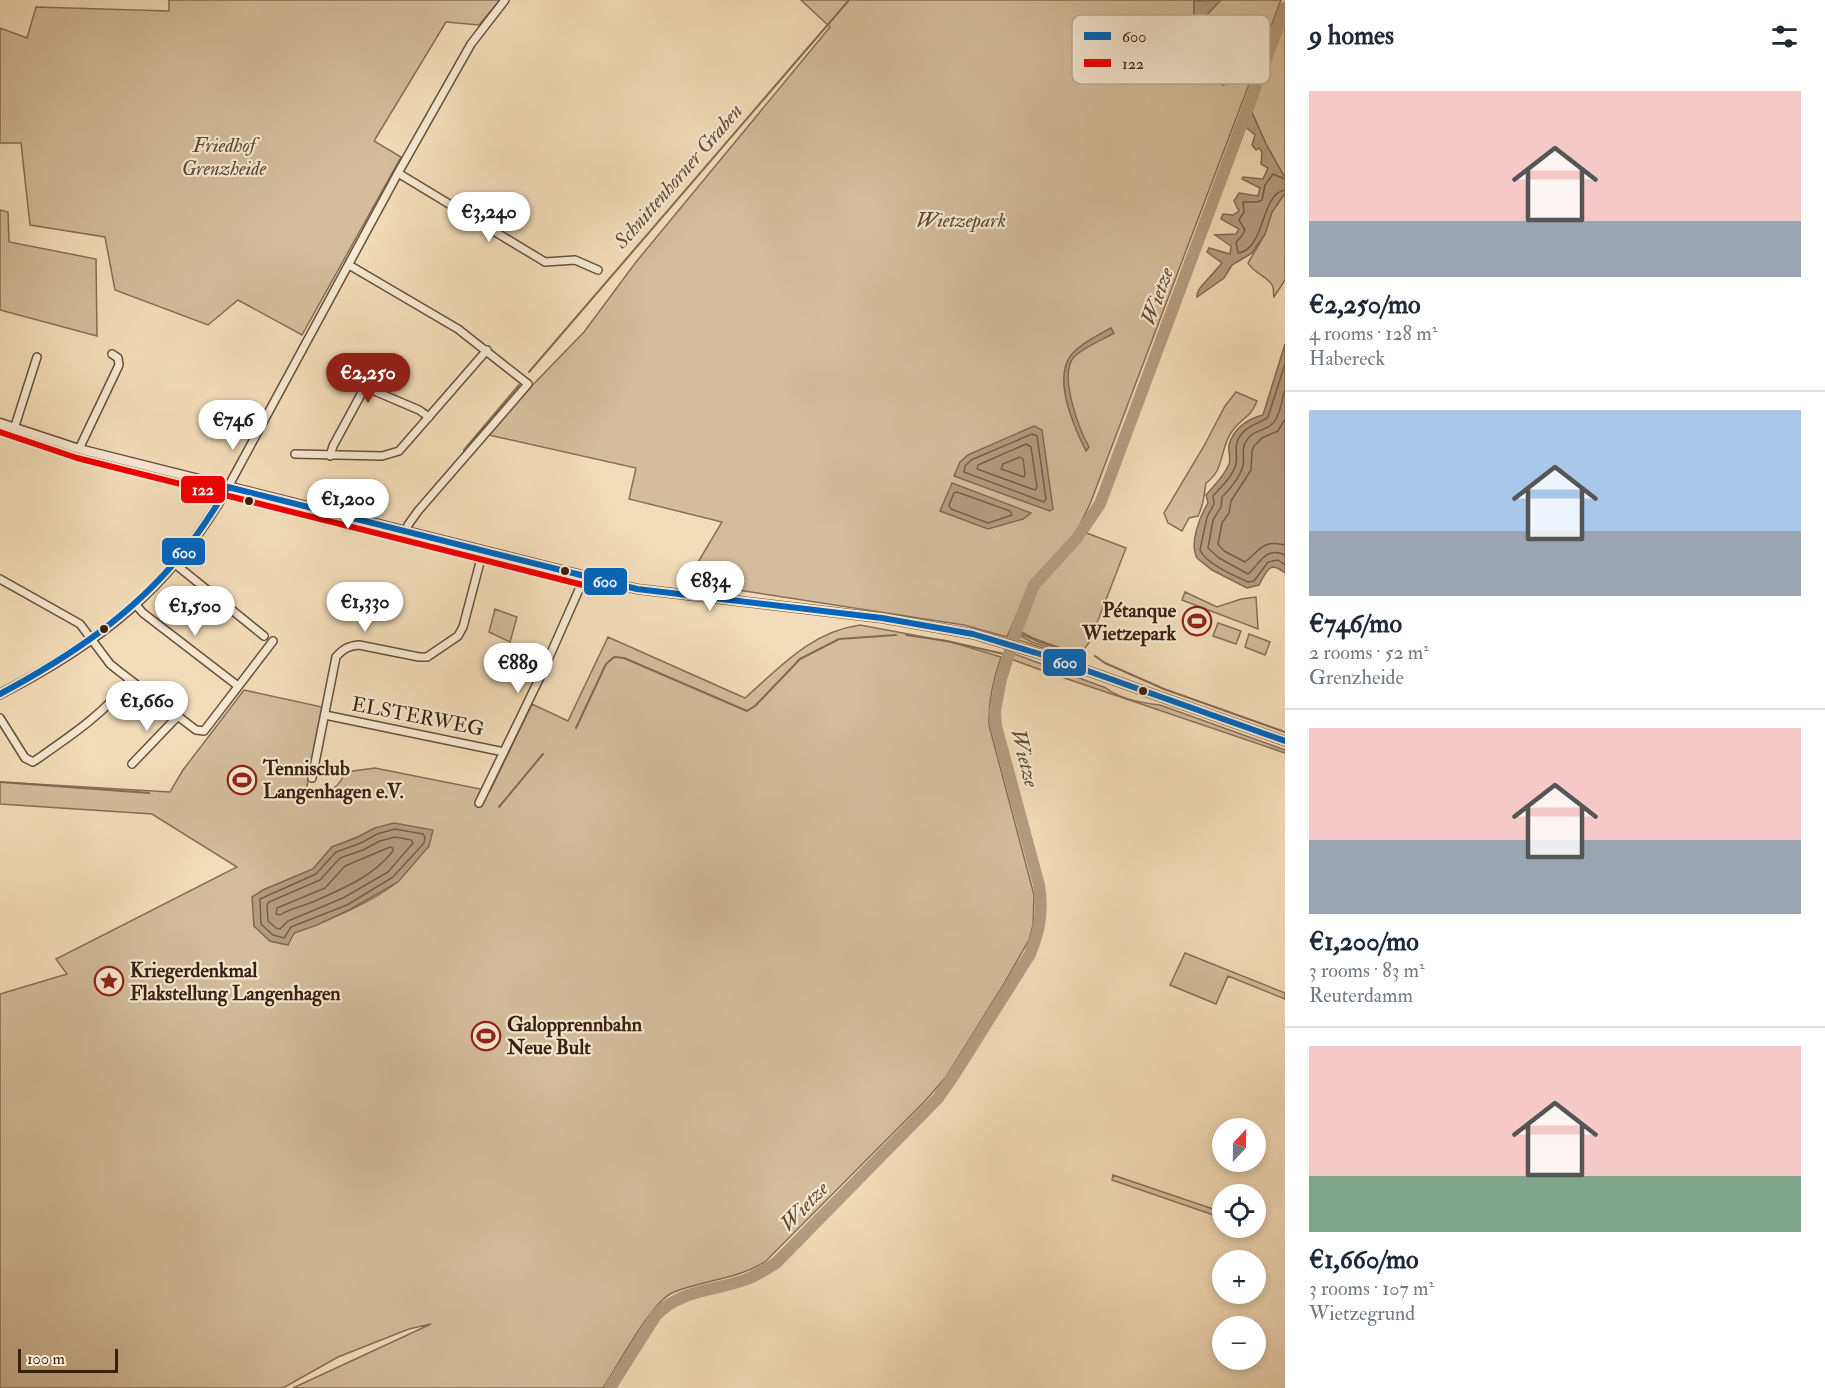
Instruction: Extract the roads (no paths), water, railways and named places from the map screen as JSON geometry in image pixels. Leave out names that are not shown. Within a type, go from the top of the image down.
[{"type":"street","points":[[0,694],[93,640],[136,605],[175,564],[202,530],[228,487],[398,173],[471,44],[505,0]]},
{"type":"street","points":[[398,173],[545,262],[575,260],[598,270]]},
{"type":"street","points":[[349,265],[426,309],[487,350],[528,384],[418,511],[406,531]]},
{"type":"street","points":[[295,454],[390,455],[399,451],[487,350]]},
{"type":"street","points":[[79,448],[119,365],[118,358],[112,354]]},
{"type":"street","points":[[14,429],[37,357]]},
{"type":"street","points":[[330,456],[333,446],[365,387],[419,410],[429,417]]},
{"type":"street","points":[[0,423],[79,448],[228,487],[658,592],[918,623],[1003,642],[1285,741]]},
{"type":"street","points":[[312,778],[335,659],[342,650],[359,645],[427,657],[458,636],[463,627],[483,551]]},
{"type":"street","points":[[175,564],[264,636]]},
{"type":"street","points":[[479,803],[585,576]]},
{"type":"street","points":[[0,579],[80,624],[110,664],[201,732],[273,641]]},
{"type":"street","points":[[136,605],[143,613],[238,686]]},
{"type":"street","points":[[0,718],[26,758],[33,762],[88,724],[106,708],[130,680]]},
{"type":"street","name":"ELSTERWEG","points":[[325,714],[504,752]]},
{"type":"street","points":[[132,764],[178,716]]},
{"type":"water","points":[[1221,0],[1207,15],[1194,15],[1194,1]]},
{"type":"water","points":[[1249,106],[1285,178],[1285,193],[1272,212],[1265,234],[1252,253],[1232,265],[1224,278],[1197,297],[1200,288],[1222,263],[1207,252],[1209,248],[1230,254],[1231,246],[1215,235],[1236,234],[1239,229],[1221,219],[1223,214],[1233,215],[1239,211],[1234,201],[1239,193],[1258,196],[1260,188],[1242,179],[1243,177],[1263,179],[1268,168],[1261,164],[1262,152],[1259,148],[1256,150],[1252,145],[1255,135],[1242,124]]},
{"type":"water","points":[[1111,328],[1114,333],[1078,353],[1070,365],[1069,388],[1080,428],[1089,447],[1086,451],[1067,402],[1064,388],[1066,364],[1080,346]]},
{"type":"water","points":[[1285,344],[1285,573],[1272,567],[1259,585],[1247,588],[1212,570],[1197,558],[1195,537],[1208,503],[1206,495],[1222,477],[1229,464],[1231,439],[1246,422],[1263,415]]},
{"type":"water","points":[[1034,426],[1042,430],[1053,509],[1050,511],[954,476],[960,462],[968,455]]},
{"type":"water","points":[[952,483],[1031,513],[1023,519],[988,529],[940,511]]},
{"type":"water","points":[[394,823],[433,830],[429,846],[398,882],[349,910],[294,933],[288,945],[270,941],[254,926],[252,897],[313,869],[332,847],[375,828]]},
{"type":"waterway","name":"Schnittenhorner Graben","points":[[529,372],[849,0]]},
{"type":"waterway","name":"Wietze","points":[[1270,48],[1285,8]]},
{"type":"waterway","name":"Wietze","points":[[610,1388],[656,1315],[667,1306],[688,1295],[747,1279],[776,1263],[938,1098],[1030,954],[1040,920],[1041,903],[1039,885],[996,726],[995,711],[1001,679],[1034,585],[1077,538],[1100,504],[1257,84]]},
{"type":"waterway","name":"Schnittenhorner Graben","points":[[464,450],[519,385]]},
{"type":"waterway","points":[[1016,631],[1047,645],[1080,650]]},
{"type":"waterway","points":[[576,728],[606,664],[614,657],[624,658],[747,711],[755,706],[800,659],[839,639],[896,635]]},
{"type":"waterway","points":[[906,635],[947,641],[1008,655]]},
{"type":"waterway","points":[[1095,656],[1105,663],[1164,689],[1285,732]]},
{"type":"waterway","points":[[499,807],[543,754]]},
{"type":"waterway","points":[[0,782],[149,793]]},
{"type":"place","name":"Pétanque Wietzepark","points":[[1197,621]]},
{"type":"place","name":"Tennisclub Langenhagen e.V.","points":[[242,780]]},
{"type":"place","name":"Kriegerdenkmal Flakstellung Langenhagen","points":[[109,981]]},
{"type":"place","name":"Galopprennbahn Neue Bult","points":[[486,1036]]},
{"type":"park label","name":"Friedhof Grenzheide","points":[[224,156]]},
{"type":"park label","name":"Wietzepark","points":[[961,220]]}]
